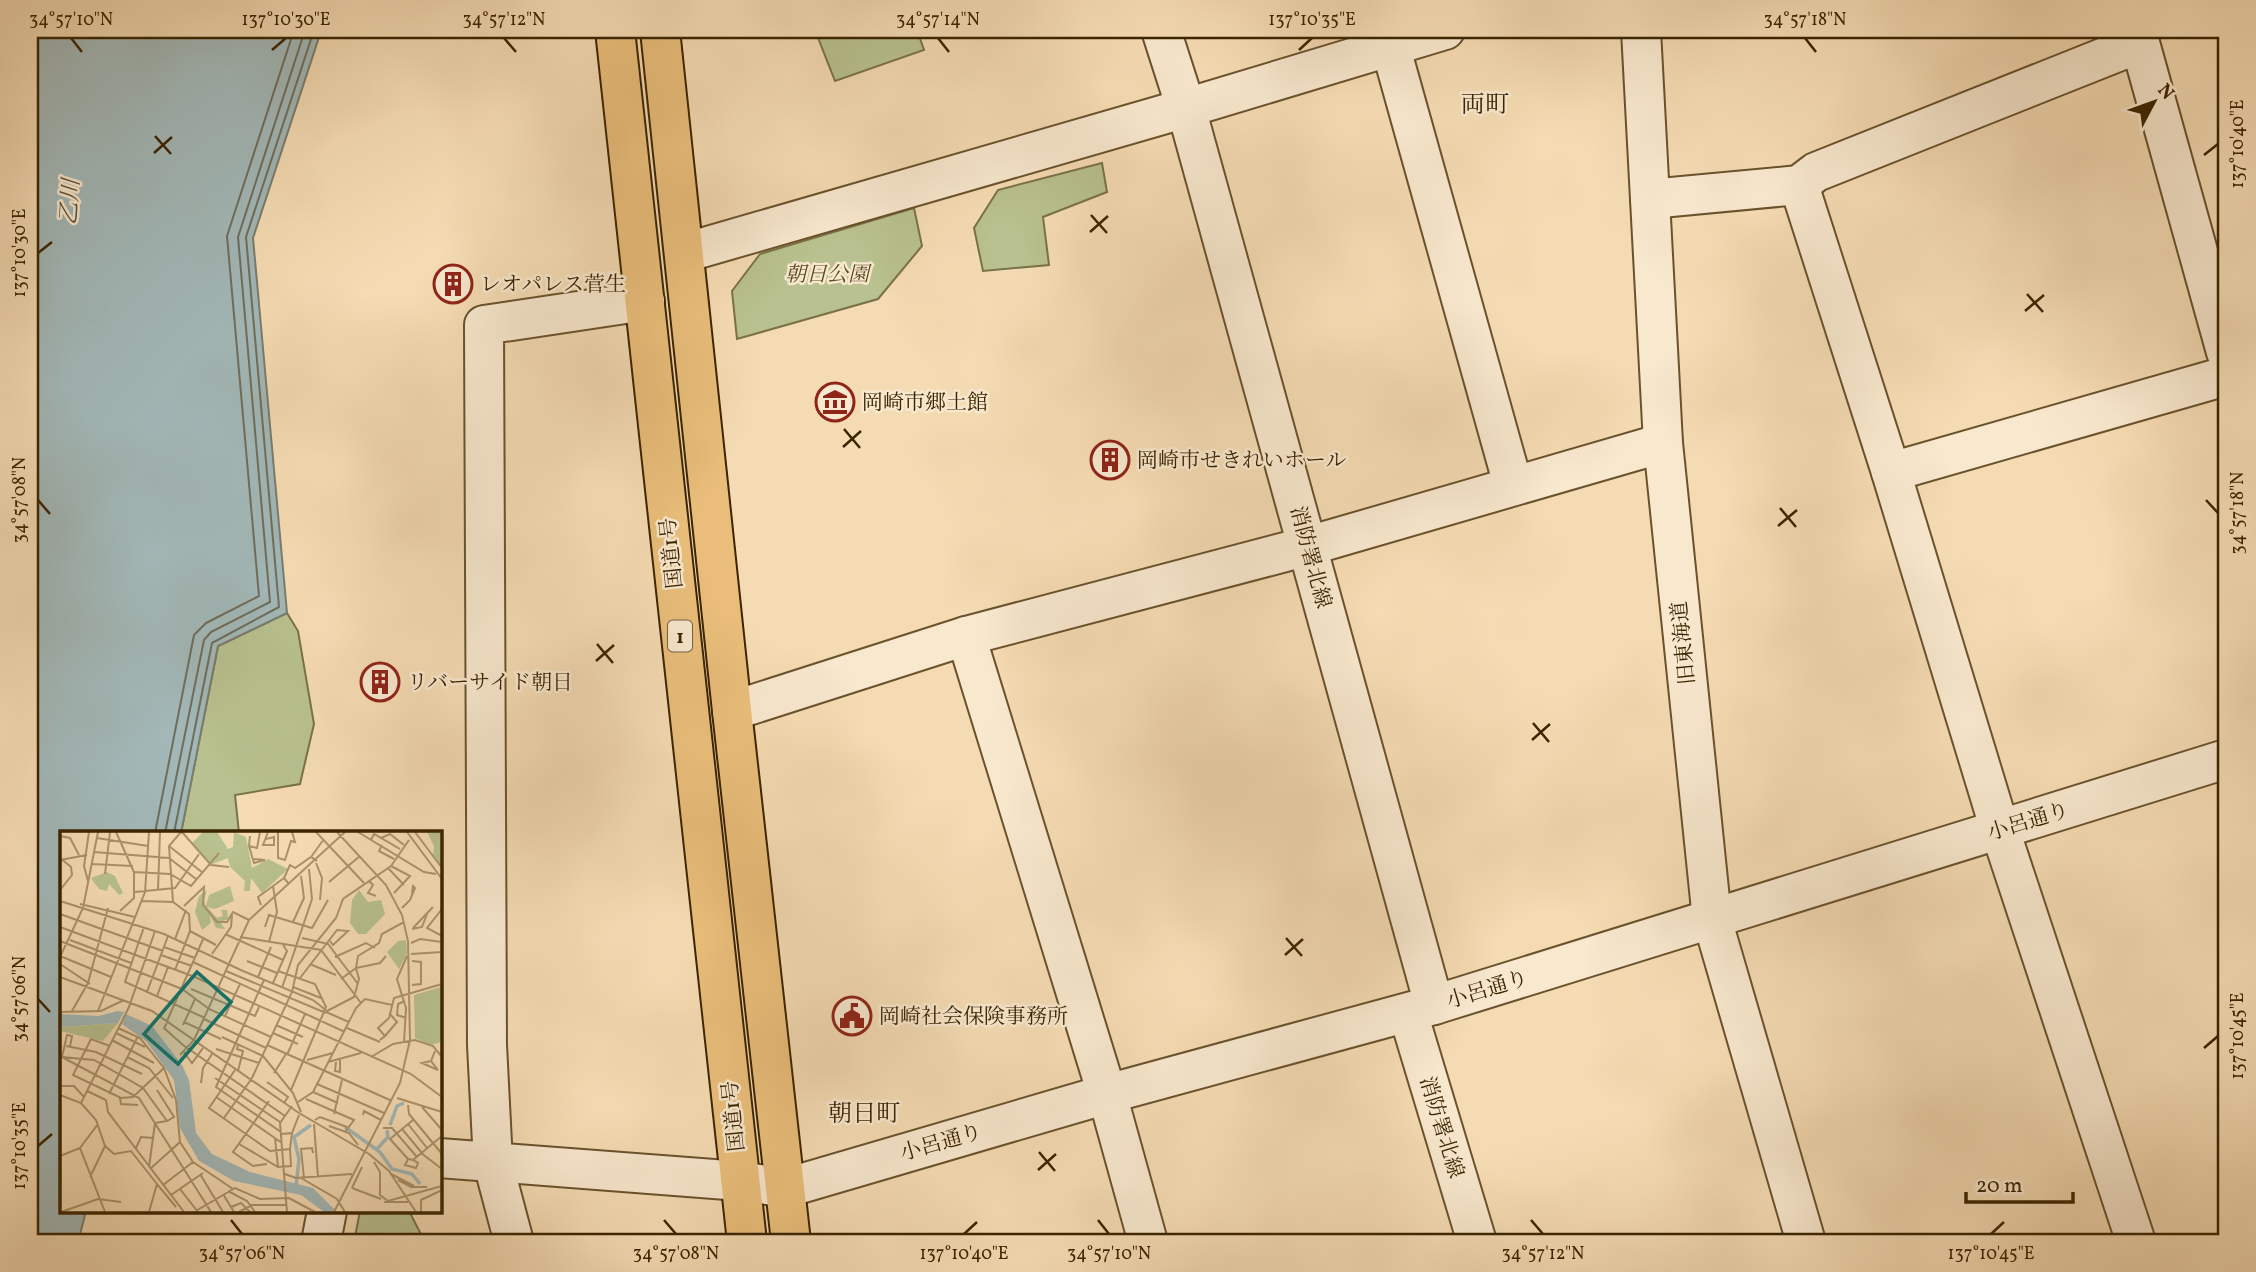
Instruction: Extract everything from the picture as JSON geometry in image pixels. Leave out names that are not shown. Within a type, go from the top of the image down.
[{"type":"highway","name":"国道1号","points":[[615,30],[747,1242]]},
{"type":"highway","name":"国道1号","points":[[660,30],[791,1242]]},
{"type":"street","name":"消防署北線","points":[[1161,30],[1186,108],[1308,546],[1477,1242]]},
{"type":"street","name":"旧東海道","points":[[1641,30],[1663,443],[1712,919],[1806,1242]]},
{"type":"street","points":[[684,253],[1186,108],[1419,35],[1513,485]]},
{"type":"street","points":[[1650,199],[1799,185],[1816,172],[2137,36],[2226,352]]},
{"type":"street","points":[[1799,185],[1891,472],[2000,830],[2136,1242]]},
{"type":"street","points":[[514,1242],[493,1163],[486,1031],[484,326],[645,301]]},
{"type":"street","points":[[1891,472],[2226,376]]},
{"type":"street","points":[[732,711],[966,636],[1308,546],[1663,443]]},
{"type":"street","points":[[966,636],[1107,1094],[1148,1242]]},
{"type":"street","name":"小呂通り","points":[[441,1158],[740,1181],[786,1188],[1107,1094],[1421,1009],[2226,760]]},
{"type":"street","points":[[321,1242],[327,1212]]},
{"type":"green space","points":[[815,30],[917,30],[924,50],[835,81]]},
{"type":"green space","points":[[1102,163],[1107,192],[1043,217],[1049,265],[983,271],[974,228],[998,190]]},
{"type":"green space","name":"朝日公園","points":[[914,208],[922,246],[878,299],[737,339],[732,291],[760,254]]},
{"type":"green space","points":[[287,613],[298,631],[314,724],[300,784],[235,795],[239,831],[181,831],[218,646]]},
{"type":"green space","points":[[360,1212],[410,1212],[425,1242],[354,1242]]},
{"type":"water","name":"乙川","points":[[30,30],[321,31],[253,238],[287,613],[218,646],[181,831],[60,831],[60,1212],[86,1212],[78,1242],[30,1242]]},
{"type":"place","name":"レオパレス菅生","points":[[453,284]]},
{"type":"place","name":"岡崎市郷土館","points":[[835,402]]},
{"type":"place","name":"岡崎市せきれいホール","points":[[1110,460]]},
{"type":"place","name":"リバーサイド朝日","points":[[380,682]]},
{"type":"place","name":"岡崎社会保険事務所","points":[[852,1016]]},
{"type":"district","name":"両町","points":[[1485,104]]},
{"type":"district","name":"朝日町","points":[[864,1113]]}]
